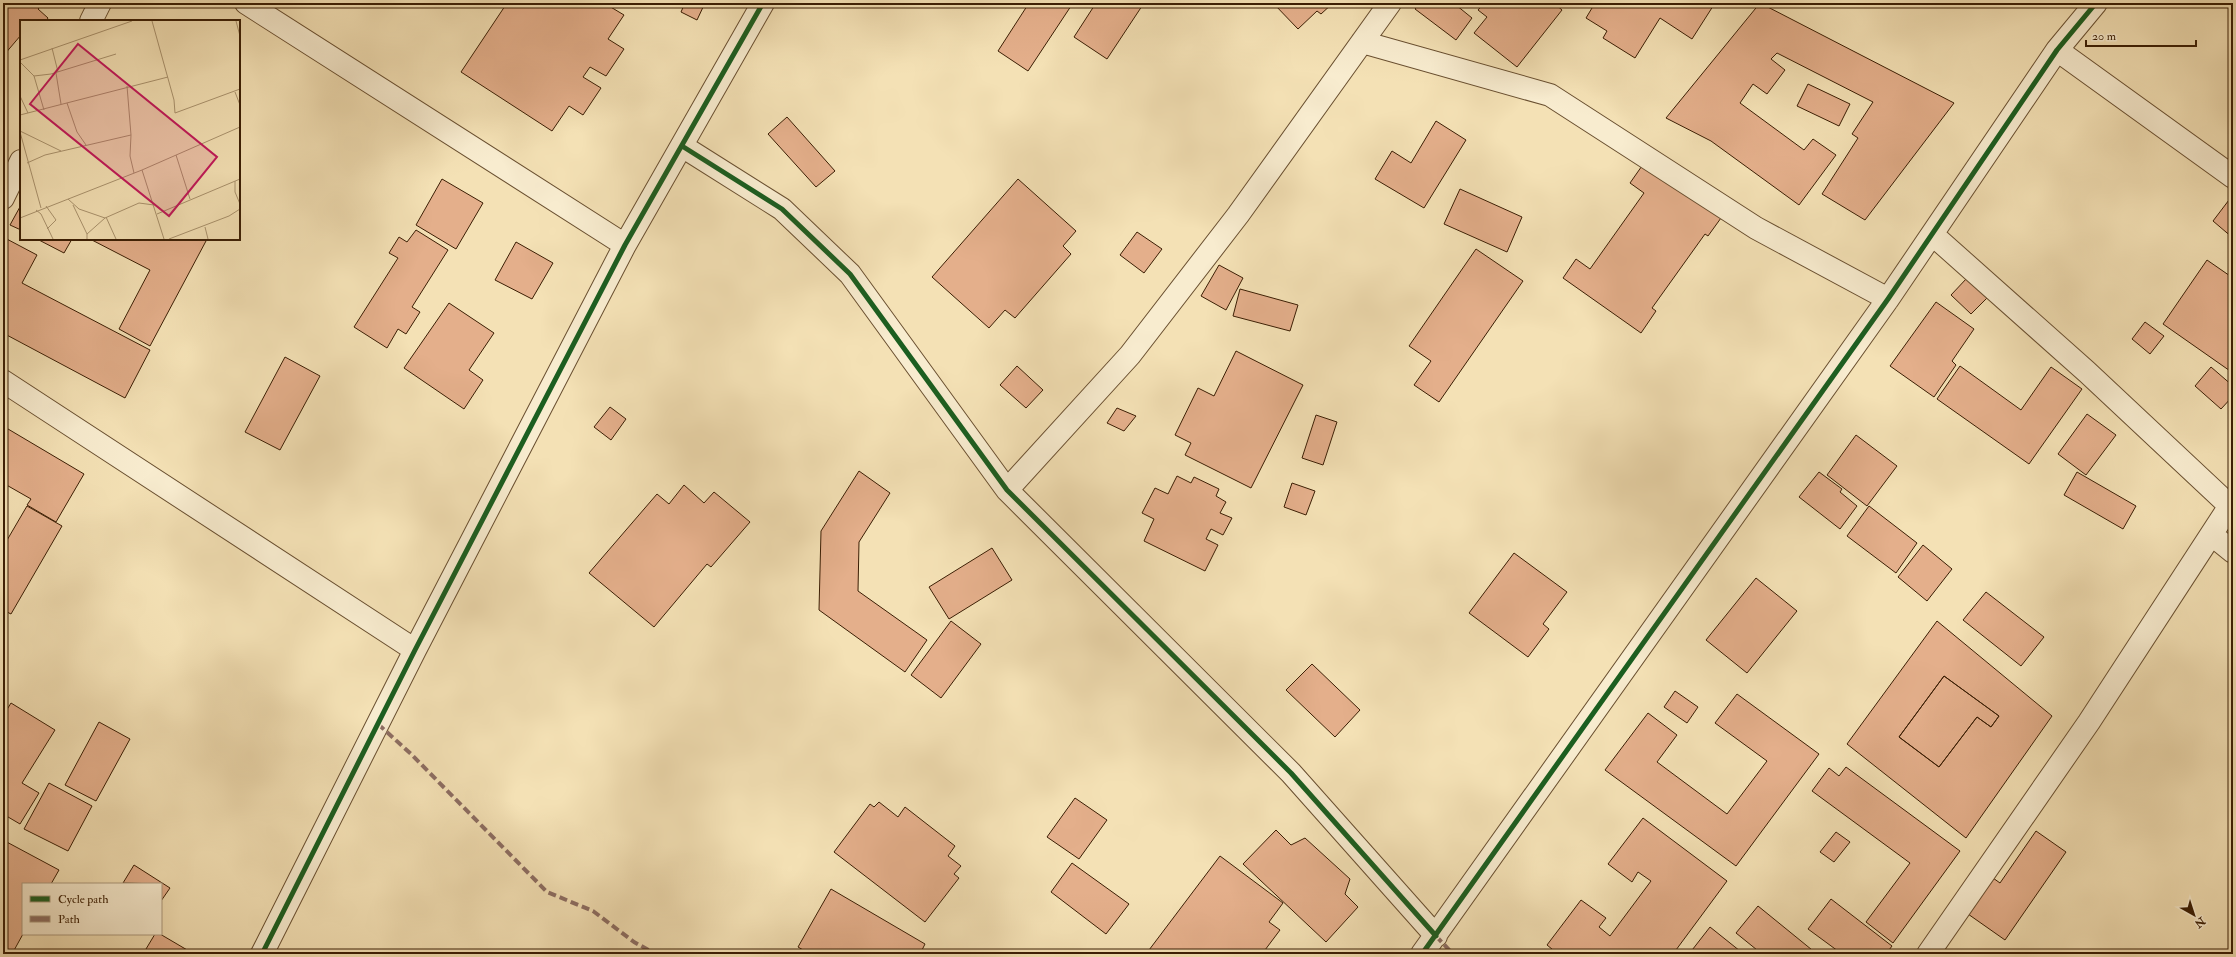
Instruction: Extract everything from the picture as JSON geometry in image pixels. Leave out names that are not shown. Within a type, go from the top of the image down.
[{"type":"street","points":[[92,20],[100,3]]},
{"type":"street","points":[[246,3],[625,245]]},
{"type":"street","points":[[262,954],[415,650],[625,245],[763,3]]},
{"type":"street","points":[[1007,490],[1130,355],[1238,215],[1390,3]]},
{"type":"street","points":[[1422,954],[1933,235],[2057,50],[2096,3]]},
{"type":"street","points":[[1362,42],[1550,95],[1756,228],[1888,299]]},
{"type":"street","points":[[2057,50],[2233,177]]},
{"type":"street","points":[[682,146],[782,209],[850,274],[1007,490],[1291,773],[1436,936]]},
{"type":"street","points":[[3,198],[20,163]]},
{"type":"street","points":[[1928,954],[2089,722],[2232,504],[1933,235]]},
{"type":"street","points":[[3,381],[415,650]]},
{"type":"street","points":[[2212,535],[2233,552]]},
{"type":"building","points":[[3,3],[43,3],[38,9],[48,18],[47,20],[20,20],[20,36],[4,55]]},
{"type":"building","points":[[507,3],[604,3],[624,15],[608,39],[624,49],[606,76],[590,67],[583,77],[601,88],[583,115],[569,106],[552,131],[461,72]]},
{"type":"building","points":[[685,3],[705,3],[697,20],[681,12]]},
{"type":"building","points":[[1029,3],[1073,3],[1028,71],[998,51]]},
{"type":"building","points":[[1096,3],[1144,3],[1107,59],[1074,37]]},
{"type":"building","points":[[1273,3],[1333,3],[1321,14],[1317,11],[1298,29]]},
{"type":"building","points":[[1420,3],[1457,3],[1456,5],[1472,18],[1456,40],[1415,9]]},
{"type":"building","points":[[1461,3],[1470,3],[1467,7]]},
{"type":"building","points":[[1484,3],[1554,3],[1562,10],[1517,67],[1474,33],[1487,17],[1478,10]]},
{"type":"building","points":[[1595,3],[1715,3],[1692,39],[1660,18],[1635,58],[1603,38],[1607,31],[1586,18]]},
{"type":"building","points":[[1760,3],[1954,103],[1865,220],[1822,194],[1858,138],[1852,134],[1873,102],[1777,53],[1771,59],[1785,70],[1767,94],[1753,84],[1740,103],[1804,150],[1813,139],[1836,155],[1799,205],[1711,141],[1666,118]]},
{"type":"building","points":[[1808,84],[1850,104],[1839,126],[1797,106]]},
{"type":"building","points":[[787,117],[835,171],[816,187],[768,134]]},
{"type":"building","points":[[1436,121],[1466,140],[1424,208],[1375,179],[1392,151],[1411,163]]},
{"type":"building","points":[[1644,163],[1721,218],[1708,236],[1705,234],[1652,308],[1656,311],[1641,333],[1563,278],[1576,259],[1590,269],[1644,193],[1630,183]]},
{"type":"building","points":[[442,179],[483,203],[456,249],[416,225]]},
{"type":"building","points":[[1018,179],[1076,231],[1063,246],[1071,254],[1015,318],[1005,310],[989,328],[932,277]]},
{"type":"building","points":[[1460,189],[1522,217],[1507,252],[1444,224]]},
{"type":"building","points":[[2233,196],[2233,238],[2213,221]]},
{"type":"building","points":[[20,207],[20,230],[10,225]]},
{"type":"building","points":[[416,230],[448,250],[412,307],[420,312],[406,334],[398,329],[387,348],[354,327],[398,258],[389,253],[399,237],[407,242]]},
{"type":"building","points":[[1137,232],[1162,249],[1144,273],[1120,255]]},
{"type":"building","points":[[3,237],[37,255],[22,283],[150,350],[125,398],[3,333]]},
{"type":"building","points":[[39,240],[71,240],[64,253]]},
{"type":"building","points":[[92,240],[206,241],[150,346],[119,329],[150,270]]},
{"type":"building","points":[[516,242],[553,263],[532,299],[495,280]]},
{"type":"building","points":[[1476,249],[1523,281],[1439,402],[1414,385],[1431,361],[1409,346]]},
{"type":"building","points":[[2207,260],[2233,278],[2233,373],[2163,324]]},
{"type":"building","points":[[1219,265],[1243,278],[1226,310],[1201,296]]},
{"type":"building","points":[[1967,278],[1988,297],[1971,314],[1951,295]]},
{"type":"building","points":[[1240,289],[1298,305],[1290,331],[1233,316]]},
{"type":"building","points":[[1936,302],[1974,329],[1952,361],[1956,365],[1934,397],[1890,366]]},
{"type":"building","points":[[449,303],[494,333],[469,370],[483,380],[464,409],[404,368]]},
{"type":"building","points":[[2145,322],[2164,336],[2150,354],[2132,339]]},
{"type":"building","points":[[1236,351],[1303,385],[1251,488],[1185,455],[1191,443],[1175,435],[1198,388],[1214,396]]},
{"type":"building","points":[[285,357],[320,376],[280,450],[245,432]]},
{"type":"building","points":[[1017,366],[1043,390],[1026,408],[1000,385]]},
{"type":"building","points":[[1960,366],[2021,410],[2051,367],[2082,389],[2029,464],[1937,399]]},
{"type":"building","points":[[2211,367],[2233,386],[2233,396],[2221,409],[2195,386]]},
{"type":"building","points":[[610,407],[626,419],[611,440],[594,427]]},
{"type":"building","points":[[1117,408],[1136,416],[1124,431],[1107,423]]},
{"type":"building","points":[[2087,414],[2116,435],[2086,475],[2058,454]]},
{"type":"building","points":[[1316,415],[1337,422],[1323,465],[1302,458]]},
{"type":"building","points":[[3,426],[84,474],[56,522],[27,505],[31,499],[3,483]]},
{"type":"building","points":[[1856,435],[1897,466],[1867,506],[1827,475]]},
{"type":"building","points":[[859,471],[890,493],[859,542],[858,591],[927,640],[905,672],[819,610],[821,531]]},
{"type":"building","points":[[1819,472],[1842,489],[1840,492],[1857,506],[1840,529],[1799,497]]},
{"type":"building","points":[[2077,472],[2136,506],[2123,529],[2064,495]]},
{"type":"building","points":[[1177,476],[1191,483],[1194,477],[1219,489],[1216,496],[1226,502],[1220,513],[1232,518],[1223,535],[1211,529],[1206,539],[1218,545],[1205,571],[1144,541],[1154,519],[1142,513],[1155,488],[1168,494]]},
{"type":"building","points":[[1292,483],[1315,491],[1306,515],[1284,507]]},
{"type":"building","points":[[684,485],[704,503],[714,492],[750,522],[711,567],[707,564],[654,627],[589,573],[657,494],[669,504]]},
{"type":"building","points":[[27,506],[62,526],[11,614],[3,610],[3,547]]},
{"type":"building","points":[[1869,506],[1917,543],[1896,573],[1847,536]]},
{"type":"building","points":[[1923,545],[1952,569],[1927,601],[1898,577]]},
{"type":"building","points":[[992,548],[1012,580],[949,619],[929,587]]},
{"type":"building","points":[[1514,553],[1567,592],[1543,624],[1549,629],[1528,657],[1469,613]]},
{"type":"building","points":[[1756,578],[1797,611],[1747,673],[1706,640]]},
{"type":"building","points":[[1986,592],[2044,637],[2021,666],[1963,620]]},
{"type":"building","points":[[951,621],[981,644],[941,698],[911,675]]},
{"type":"building","points":[[1937,621],[2052,716],[1966,838],[1847,744]],"holes":[[[1944,676],[1999,716],[1991,727],[1977,717],[1939,767],[1899,737]]]},
{"type":"building","points":[[1312,664],[1360,710],[1335,737],[1286,690]]},
{"type":"building","points":[[1944,676],[1999,716],[1991,727],[1977,717],[1939,767],[1899,737]]},
{"type":"building","points":[[1675,691],[1698,707],[1687,723],[1664,707]]},
{"type":"building","points":[[1737,694],[1819,754],[1736,866],[1605,770],[1648,713],[1677,735],[1657,762],[1727,814],[1767,761],[1715,723]]},
{"type":"building","points":[[11,703],[55,730],[22,783],[39,793],[20,824],[3,814],[3,716]]},
{"type":"building","points":[[99,722],[130,739],[96,801],[65,785]]},
{"type":"building","points":[[1846,767],[1960,851],[1893,943],[1866,922],[1910,863],[1812,791],[1829,768],[1839,776]]},
{"type":"building","points":[[49,783],[92,806],[68,851],[24,829]]},
{"type":"building","points":[[1075,798],[1107,820],[1079,859],[1047,837]]},
{"type":"building","points":[[879,802],[898,817],[905,807],[955,846],[948,856],[961,866],[954,874],[959,878],[925,922],[834,852],[870,804],[874,807]]},
{"type":"building","points":[[1643,818],[1727,881],[1673,954],[1558,954],[1547,945],[1581,900],[1606,918],[1599,927],[1610,936],[1651,881],[1638,872],[1632,882],[1608,864]]},
{"type":"building","points":[[1276,830],[1291,845],[1305,838],[1350,879],[1345,894],[1358,907],[1326,942],[1243,864]]},
{"type":"building","points":[[2036,831],[2066,852],[2005,940],[1968,914],[1993,878],[2000,883]]},
{"type":"building","points":[[1836,832],[1850,842],[1834,862],[1820,852]]},
{"type":"building","points":[[3,840],[59,870],[52,883],[22,883],[22,935],[12,954],[3,954],[3,893],[6,887],[3,885]]},
{"type":"building","points":[[1220,856],[1283,903],[1269,922],[1280,930],[1262,954],[1146,954]]},
{"type":"building","points":[[1072,863],[1129,904],[1106,934],[1051,892]]},
{"type":"building","points":[[134,865],[170,888],[162,900],[162,883],[123,883]]},
{"type":"building","points":[[831,889],[925,944],[920,954],[810,954],[798,947]]},
{"type":"building","points":[[1831,899],[1892,946],[1886,954],[1842,954],[1808,929]]},
{"type":"building","points":[[1758,906],[1817,954],[1762,954],[1736,933]]},
{"type":"building","points":[[1710,927],[1740,951],[1738,954],[1689,954]]},
{"type":"building","points":[[154,935],[162,935],[194,954],[143,954]]},
{"type":"building","points":[[2036,950],[2042,954],[2033,954]]},
{"type":"marked path","points":[[378,724],[411,754],[547,892],[593,911],[634,942],[656,954]]},
{"type":"marked path","points":[[1436,936],[1453,954]]},
{"type":"cycle path","points":[[262,954],[415,650],[625,245],[763,3]]},
{"type":"cycle path","points":[[1422,954],[1888,299],[2057,50],[2096,3]]},
{"type":"cycle path","points":[[682,146],[782,209],[850,274],[1007,490],[1291,773],[1436,936]]}]
